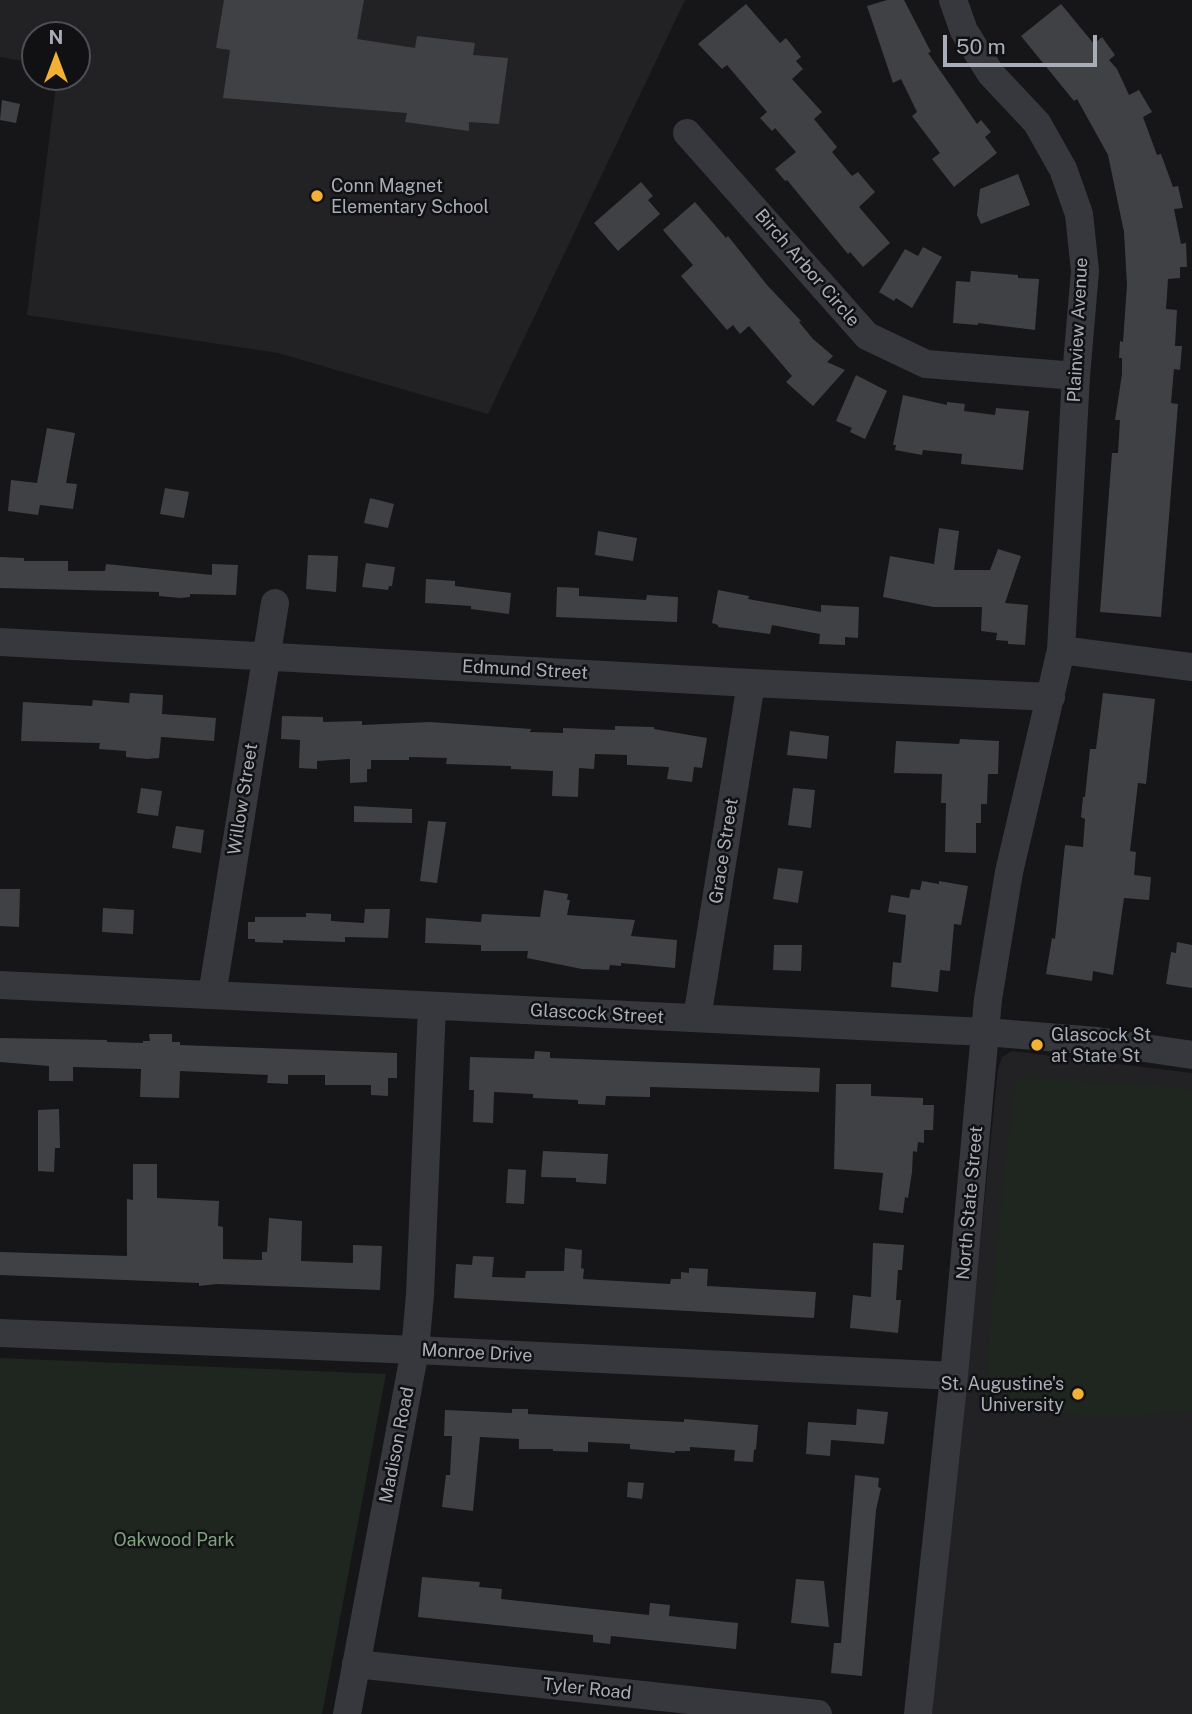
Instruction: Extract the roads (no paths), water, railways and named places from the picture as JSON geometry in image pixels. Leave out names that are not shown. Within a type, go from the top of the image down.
[{"type":"street","name":"Plainview Avenue","points":[[953,0],[964,31],[991,74],[1037,123],[1057,157],[1079,215],[1086,271],[1076,376],[1061,650],[1051,697]]},
{"type":"street","name":"Birch Arbor Circle","points":[[687,133],[867,336],[926,364],[1076,376]]},
{"type":"street","name":"Willow Street","points":[[212,995],[275,603]]},
{"type":"street","name":"Edmund Street","points":[[0,642],[1051,697]]},
{"type":"street","points":[[1061,650],[1192,667]]},
{"type":"street","name":"Grace Street","points":[[696,1018],[751,683]]},
{"type":"street","name":"North State Street","points":[[918,1714],[954,1376],[988,999],[1009,872],[1051,697]]},
{"type":"street","name":"Glascock Street","points":[[0,985],[985,1032],[1097,1041],[1192,1055]]},
{"type":"street","name":"Madison Road","points":[[347,1714],[415,1350],[420,1295],[432,1006]]},
{"type":"street","name":"Monroe Drive","points":[[0,1333],[954,1376]]},
{"type":"street","name":"Tyler Road","points":[[356,1664],[818,1714]]},
{"type":"place","name":"Conn Magnet Elementary School","points":[[317,196]]},
{"type":"place","name":"Glascock St at State St","points":[[1037,1045]]},
{"type":"place","name":"St. Augustine's University","points":[[1078,1394]]},
{"type":"park label","name":"Oakwood Park","points":[[174,1540]]}]
